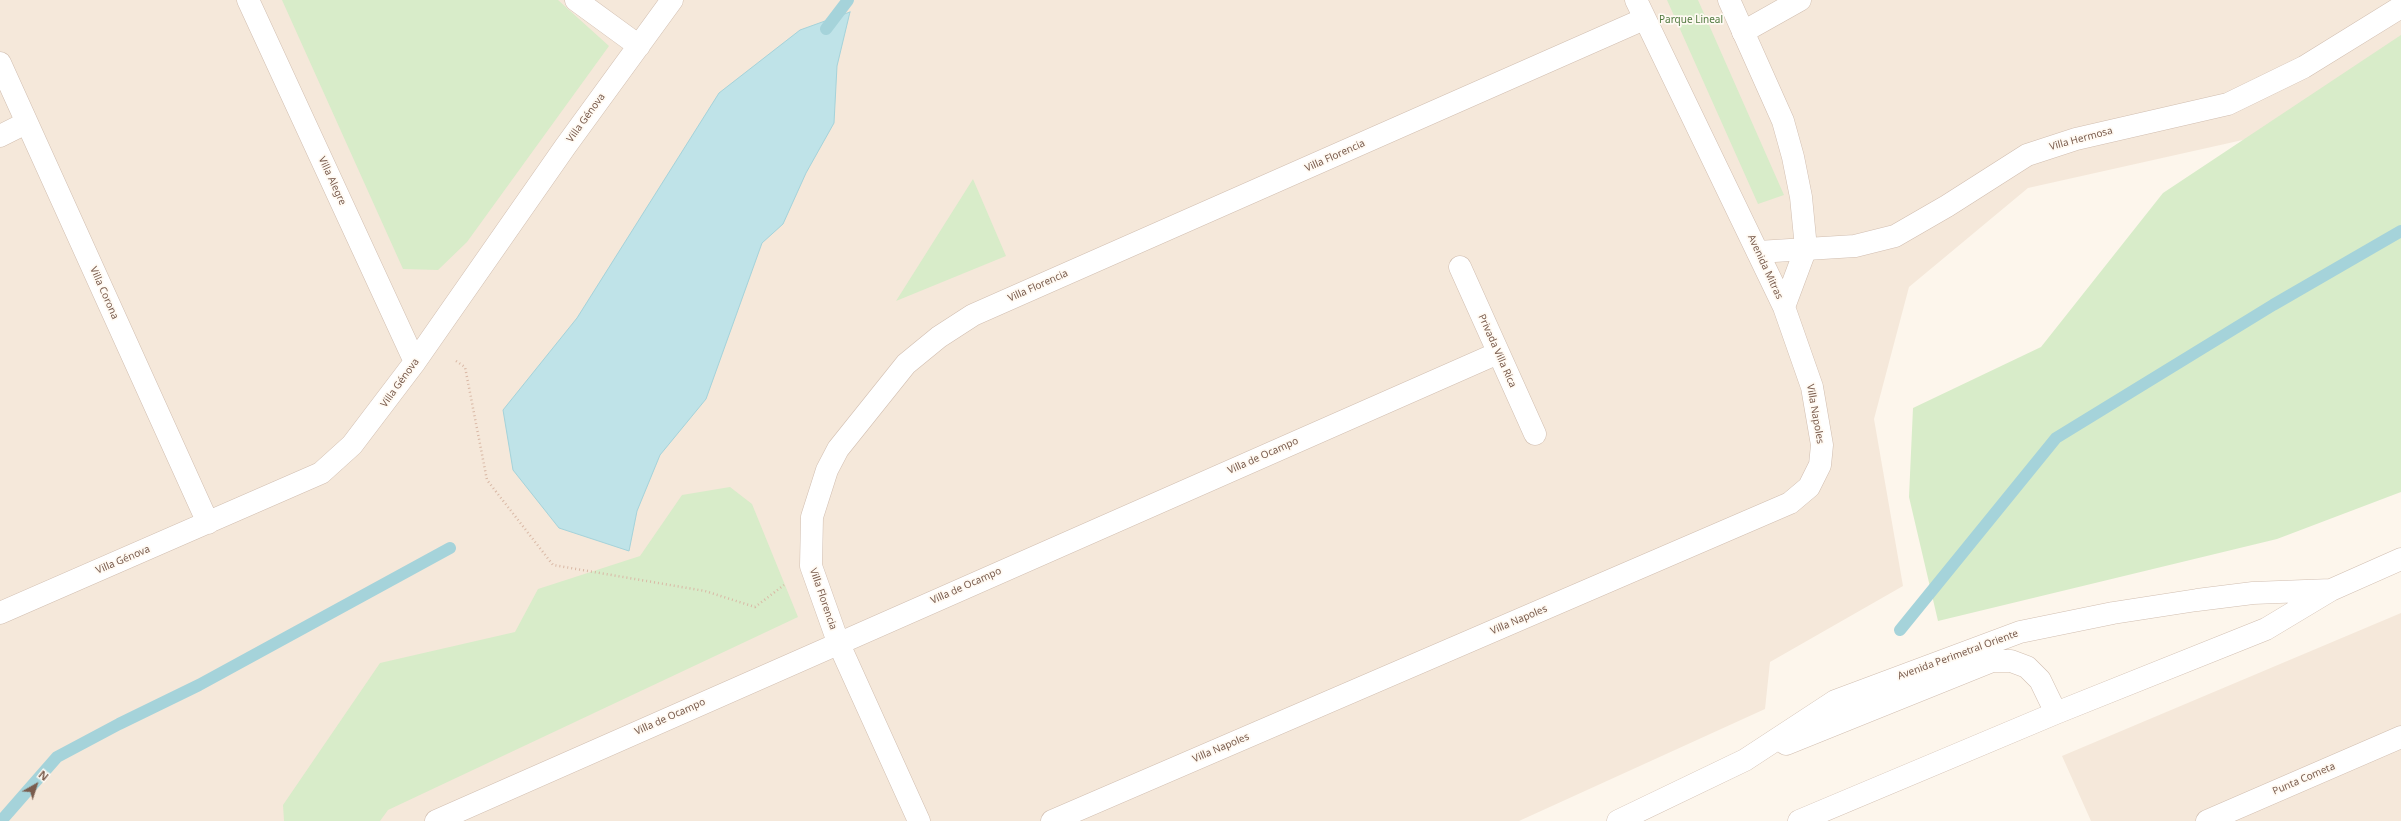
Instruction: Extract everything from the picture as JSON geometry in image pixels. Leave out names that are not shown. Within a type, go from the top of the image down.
[{"type":"street","name":"Villa Alegre","points":[[248,0],[415,362]]},
{"type":"street","points":[[576,0],[639,46]]},
{"type":"street","name":"Villa Génova","points":[[0,613],[321,473],[352,445],[415,362],[565,147],[672,0]]},
{"type":"street","name":"Avenida Mitras","points":[[1729,0],[1783,121],[1794,157],[1802,197],[1806,248],[1784,307]]},
{"type":"street","points":[[1743,32],[1800,0]]},
{"type":"street","name":"Villa Hermosa","points":[[1758,252],[1855,246],[1895,236],[1947,206],[2027,155],[2076,139],[2228,104],[2304,67],[2401,8]]},
{"type":"street","name":"Avenida Mitras","points":[[1640,10],[1784,307]]},
{"type":"street","name":"Villa Florencia","points":[[919,821],[838,642],[811,566],[812,516],[819,490],[838,449],[906,364],[939,336],[973,315],[1640,10]]},
{"type":"street","name":"Villa Corona","points":[[0,63],[208,523]]},
{"type":"street","points":[[0,136],[26,123]]},
{"type":"street","name":"Privada Villa Rica","points":[[1460,267],[1534,434]]},
{"type":"street","name":"Villa Napoles","points":[[1052,821],[1790,503],[1809,487],[1820,465],[1822,445],[1812,387],[1784,307]]},
{"type":"street","name":"Villa de Ocampo","points":[[436,821],[838,642],[1498,353]]},
{"type":"street","name":"Avenida Perimetral Oriente","points":[[1799,821],[2056,713],[2266,629],[2331,590],[2401,559]]},
{"type":"street","name":"Avenida Perimetral Oriente","points":[[1618,821],[1745,760],[1835,701],[2020,632],[2113,613],[2197,600],[2253,593],[2331,590]]},
{"type":"street","points":[[1745,760],[1992,661],[2011,661],[2027,667],[2040,680],[2056,713]]},
{"type":"street","name":"Punta Cometa","points":[[2207,821],[2401,737]]},
{"type":"path","points":[[428,343],[465,367],[487,480],[553,565],[705,590],[755,607],[811,566]]},
{"type":"shaded area","points":[[0,0],[2401,0],[2401,53],[2274,133],[2028,188],[1909,287],[1874,419],[1903,586],[1770,662],[1765,709],[1519,821],[0,821]]},
{"type":"shaded area","points":[[2401,613],[2401,821],[2091,821],[2062,756]]},
{"type":"green space","points":[[282,0],[558,0],[609,46],[467,242],[438,270],[403,269]]},
{"type":"green space","name":"Parque Lineal","points":[[1667,0],[1698,0],[1784,195],[1758,204]]},
{"type":"green space","points":[[2401,35],[2401,492],[2277,539],[1938,621],[1909,497],[1913,408],[2041,347],[2163,193]]},
{"type":"green space","points":[[973,179],[1006,256],[896,301]]},
{"type":"green space","points":[[730,487],[752,504],[798,617],[388,810],[380,821],[284,821],[283,805],[380,663],[515,632],[538,589],[640,556],[682,495]]},
{"type":"water","points":[[850,12],[837,66],[834,123],[806,173],[783,224],[762,243],[706,399],[660,455],[637,511],[629,551],[559,528],[513,470],[503,410],[577,318],[719,93],[800,30]]},
{"type":"waterway","points":[[826,29],[848,0]]},
{"type":"waterway","points":[[1900,630],[2056,438],[2273,305],[2401,231]]},
{"type":"waterway","points":[[1,821],[57,757],[119,724],[199,685],[450,548]]}]
